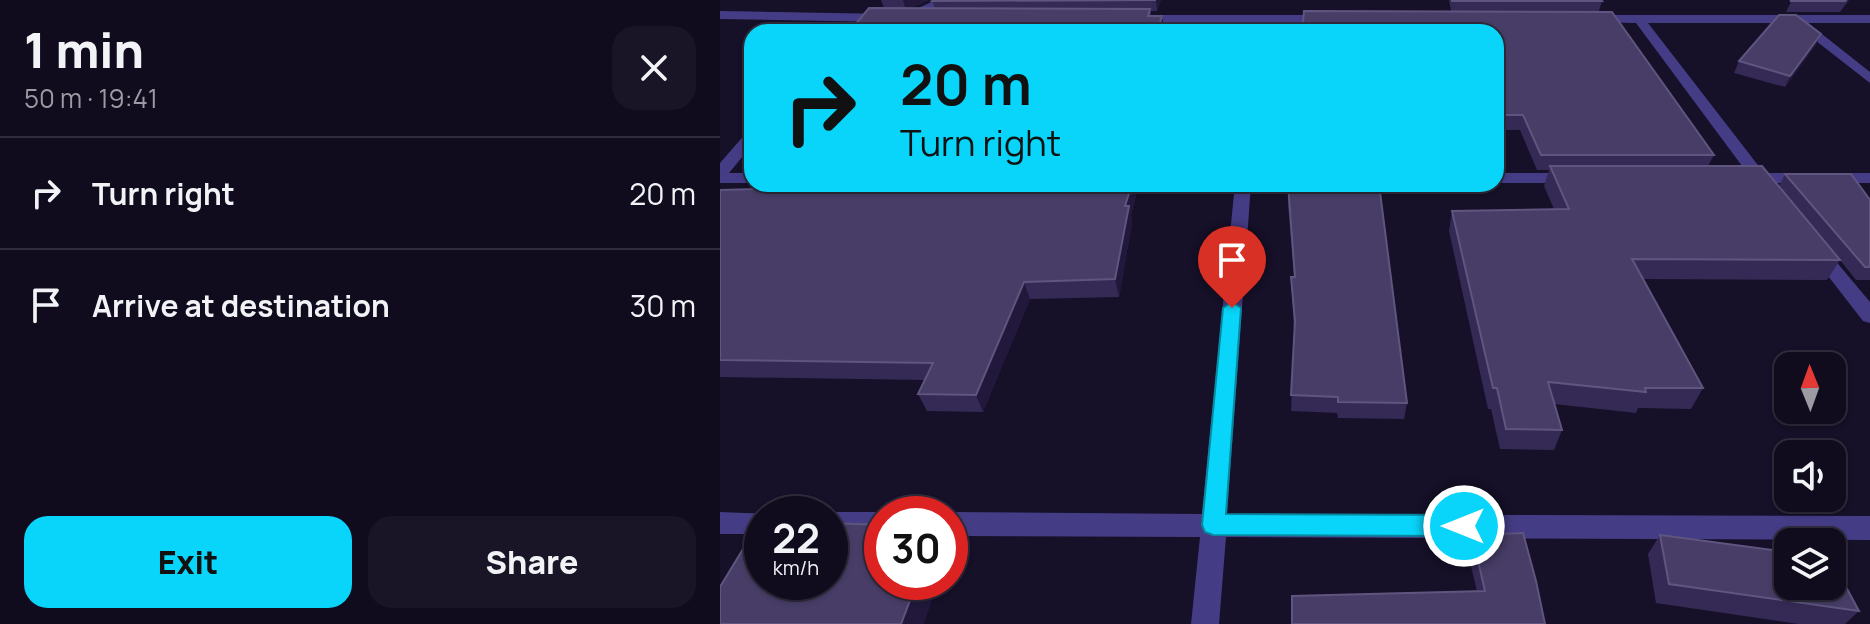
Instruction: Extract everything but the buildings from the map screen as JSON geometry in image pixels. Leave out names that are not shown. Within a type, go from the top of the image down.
[{"type":"street","points":[[902,18],[946,0]]},
{"type":"street","points":[[1575,19],[1731,14],[1795,19],[1870,19]]},
{"type":"street","points":[[720,15],[932,18]]},
{"type":"street","points":[[844,24],[851,16]]},
{"type":"street","points":[[1117,19],[1335,19]]},
{"type":"street","points":[[1639,19],[1778,201]]},
{"type":"street","points":[[1795,19],[1870,79]]},
{"type":"street","points":[[720,176],[744,145]]},
{"type":"street","points":[[720,176],[744,178]]},
{"type":"street","points":[[1504,178],[1589,178]]},
{"type":"street","points":[[1728,178],[1870,178]]},
{"type":"street","points":[[1205,624],[1242,192]]},
{"type":"street","points":[[1805,236],[1870,316]]},
{"type":"street","points":[[720,523],[744,523]]},
{"type":"street","points":[[968,524],[1870,528]]},
{"type":"route","points":[[1232,308],[1213,525],[1464,526]]}]
